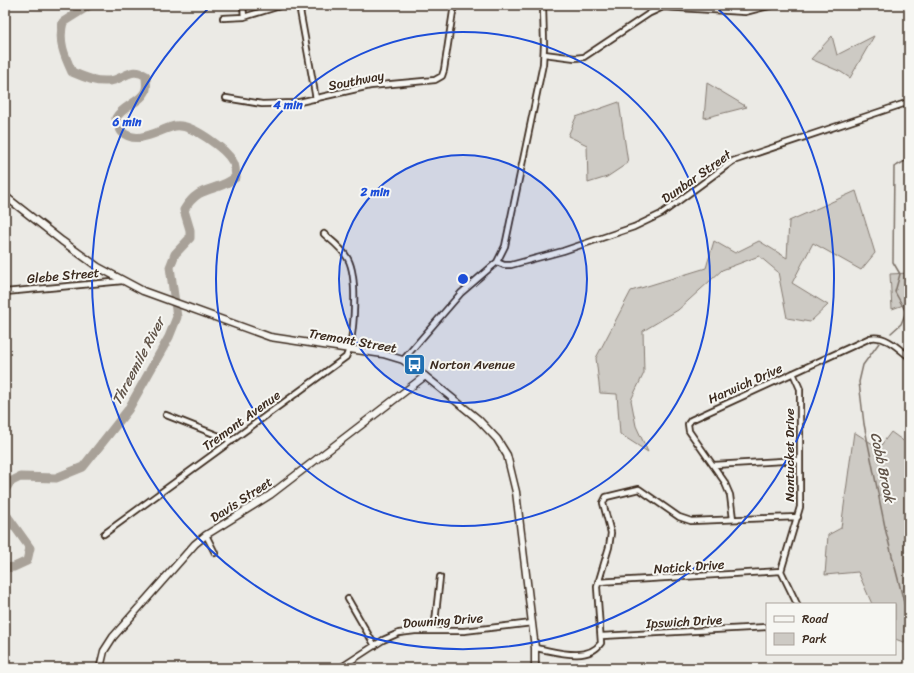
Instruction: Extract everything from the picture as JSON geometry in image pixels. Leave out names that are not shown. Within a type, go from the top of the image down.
[{"type":"main road","name":"Tremont Street","points":[[5,196],[98,267],[123,281],[189,308],[275,338],[384,354],[403,360],[426,376],[478,419],[497,439],[507,455],[516,492],[535,648],[535,668]]},
{"type":"main road","name":"Davis Street","points":[[100,668],[104,651],[113,638],[187,552],[206,535],[270,495],[426,376]]},
{"type":"street","points":[[243,5],[244,17]]},
{"type":"street","points":[[223,18],[244,17],[282,5]]},
{"type":"street","points":[[299,5],[316,99]]},
{"type":"street","name":"Southway","points":[[226,98],[272,104],[295,103],[370,86],[430,82],[438,79],[442,76],[454,5]]},
{"type":"street","points":[[403,360],[461,293],[497,262],[507,241],[544,54],[544,5]]},
{"type":"street","points":[[544,54],[573,58],[584,57],[650,13],[663,7],[712,7],[749,12],[773,5]]},
{"type":"street","name":"Dunbar Street","points":[[497,262],[504,265],[511,265],[563,251],[634,227],[661,214],[733,162],[909,102]]},
{"type":"street","points":[[324,234],[342,251],[349,263],[354,286],[355,304],[349,349]]},
{"type":"street","name":"Glebe Street","points":[[5,292],[123,281]]},
{"type":"street","name":"Harwich Drive","points":[[733,519],[728,490],[714,466],[689,430],[690,421],[873,337],[887,340],[909,357]]},
{"type":"street","name":"Tremont Avenue","points":[[104,534],[344,359],[349,349]]},
{"type":"street","name":"Nantucket Drive","points":[[781,571],[798,517],[800,504],[800,389],[799,383],[793,374]]},
{"type":"street","points":[[166,415],[232,441]]},
{"type":"street","points":[[714,466],[800,460]]},
{"type":"street","points":[[535,648],[587,654],[598,648],[601,643],[602,636],[598,582],[610,538],[610,529],[602,502],[606,497],[639,489],[685,520],[691,521],[798,517]]},
{"type":"street","points":[[206,535],[215,553]]},
{"type":"street","points":[[781,571],[797,603]]},
{"type":"street","name":"Natick Drive","points":[[598,582],[781,571]]},
{"type":"street","points":[[434,632],[440,577]]},
{"type":"street","points":[[348,599],[375,646]]},
{"type":"street","name":"Downing Drive","points":[[340,668],[399,633],[415,631],[464,632],[532,623]]},
{"type":"street","name":"Ipswich Drive","points":[[602,636],[766,627]]},
{"type":"green space","points":[[832,36],[837,55],[874,36],[850,78],[841,72],[811,59]]},
{"type":"green space","points":[[707,83],[747,107],[704,118]]},
{"type":"green space","points":[[619,102],[628,163],[607,177],[588,183],[587,145],[568,136],[576,117]]},
{"type":"green space","points":[[856,191],[875,253],[861,270],[813,243],[792,283],[828,305],[810,322],[787,318],[778,272],[759,256],[722,270],[678,310],[643,331],[644,373],[631,400],[636,426],[648,452],[620,434],[617,394],[600,393],[596,358],[631,291],[706,268],[714,241],[735,253],[759,241],[787,258],[789,221]]},
{"type":"green space","points":[[909,273],[909,303],[892,309],[890,274]]},
{"type":"green space","points":[[854,432],[879,448],[891,432],[909,445],[909,644],[896,639],[896,603],[872,603],[858,572],[825,575],[828,535],[841,528]]},
{"type":"waterway","name":"Threemile River","points":[[5,490],[10,482],[20,477],[56,478],[83,467],[128,410],[169,337],[177,317],[170,267],[175,254],[190,238],[190,230],[184,210],[190,201],[202,192],[229,182],[236,177],[235,165],[223,150],[207,138],[190,129],[182,126],[175,126],[142,137],[128,136],[122,132],[116,118],[123,110],[141,97],[144,93],[146,87],[146,76],[136,72],[118,79],[103,81],[94,80],[72,72],[63,48],[61,35],[63,22],[90,5]]},
{"type":"waterway","name":"Cobb Brook","points":[[891,333],[901,324],[906,312],[895,292],[900,274],[893,262],[894,167],[909,159]]},
{"type":"waterway","name":"Cobb Brook","points":[[879,343],[863,365],[859,382],[864,424],[886,532],[909,622]]},
{"type":"waterway","name":"Threemile River","points":[[5,513],[30,548],[27,561],[14,567],[5,568]]},
{"type":"place","name":"Norton Avenue","points":[[415,364]]}]
